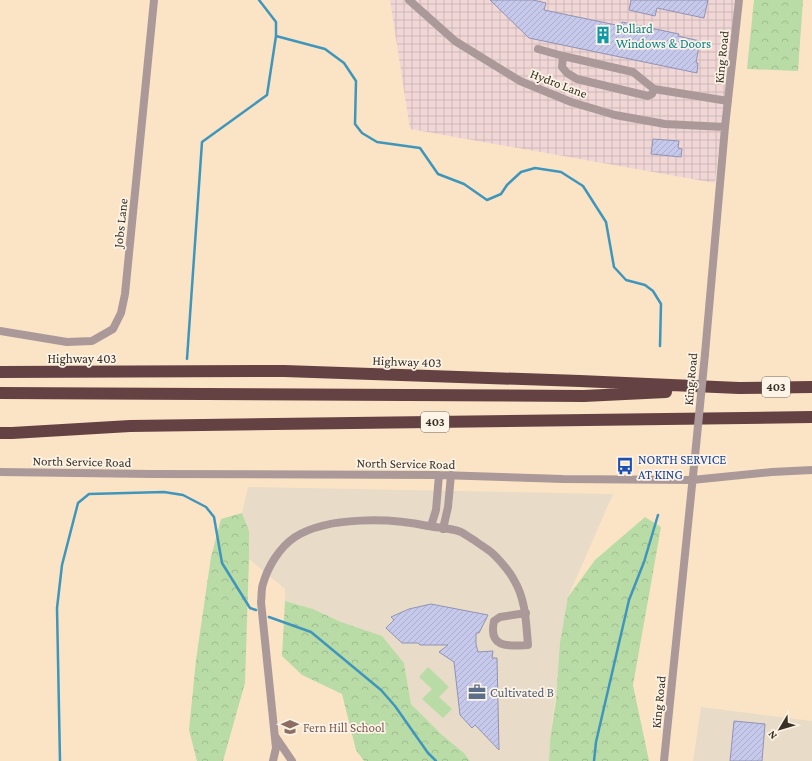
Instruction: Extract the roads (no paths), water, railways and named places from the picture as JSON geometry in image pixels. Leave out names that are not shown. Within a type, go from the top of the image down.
[{"type":"highway","name":"Highway 403","points":[[0,372],[284,371],[739,388],[812,387]]},
{"type":"highway","points":[[0,392],[584,396],[739,388]]},
{"type":"highway","name":"403","points":[[0,433],[130,426],[812,417]]},
{"type":"highway","points":[[0,428],[57,431]]},
{"type":"street","name":"Jobs Lane","points":[[0,332],[67,342],[92,341],[113,329],[121,313],[125,294],[154,0]]},
{"type":"street","name":"Hydro Lane","points":[[410,0],[455,41],[520,81],[571,102],[615,115],[665,124],[725,127]]},
{"type":"street","name":"King Road","points":[[664,761],[705,354],[725,127],[739,0]]},
{"type":"street","points":[[538,50],[633,72],[654,89],[728,101]]},
{"type":"street","points":[[563,56],[562,67],[567,73],[577,79],[648,96],[652,94],[654,89]]},
{"type":"street","name":"North Service Road","points":[[0,472],[451,475],[563,479],[692,480],[772,472],[812,470]]},
{"type":"street","points":[[431,526],[436,510],[439,475]]},
{"type":"street","points":[[443,529],[448,507],[451,475]]},
{"type":"street","points":[[272,761],[276,748],[261,602],[262,585],[277,555],[284,546],[296,537],[312,529],[341,522],[363,520],[411,522],[461,532],[492,553],[514,580],[525,607],[526,613],[528,645],[503,645],[495,640],[493,633],[494,621],[500,617],[526,613]]},
{"type":"street","points":[[274,736],[292,761]]},
{"type":"waterway","points":[[187,359],[202,142],[267,95],[276,36],[276,22],[259,0]]},
{"type":"waterway","points":[[276,36],[325,49],[344,63],[356,81],[355,124],[362,133],[377,142],[420,148],[438,174],[464,184],[487,200],[501,194],[507,185],[521,172],[535,168],[561,172],[583,186],[606,222],[614,267],[626,280],[645,285],[653,291],[661,304],[660,346]]},
{"type":"waterway","points":[[60,761],[57,608],[62,565],[78,503],[89,494],[164,492],[183,495],[206,507],[214,517],[222,563],[250,608],[256,610]]},
{"type":"waterway","points":[[594,761],[596,742],[629,600],[644,562],[658,515]]},
{"type":"waterway","points":[[269,617],[311,632],[381,690],[395,706],[428,753],[436,761]]},
{"type":"place","name":"Pollard Windows & Doors","points":[[603,35]]},
{"type":"place","name":"NORTH SERVICE AT KING","points":[[625,466]]},
{"type":"place","name":"Cultivated B","points":[[477,692]]},
{"type":"place","name":"Fern Hill School","points":[[290,727]]}]
